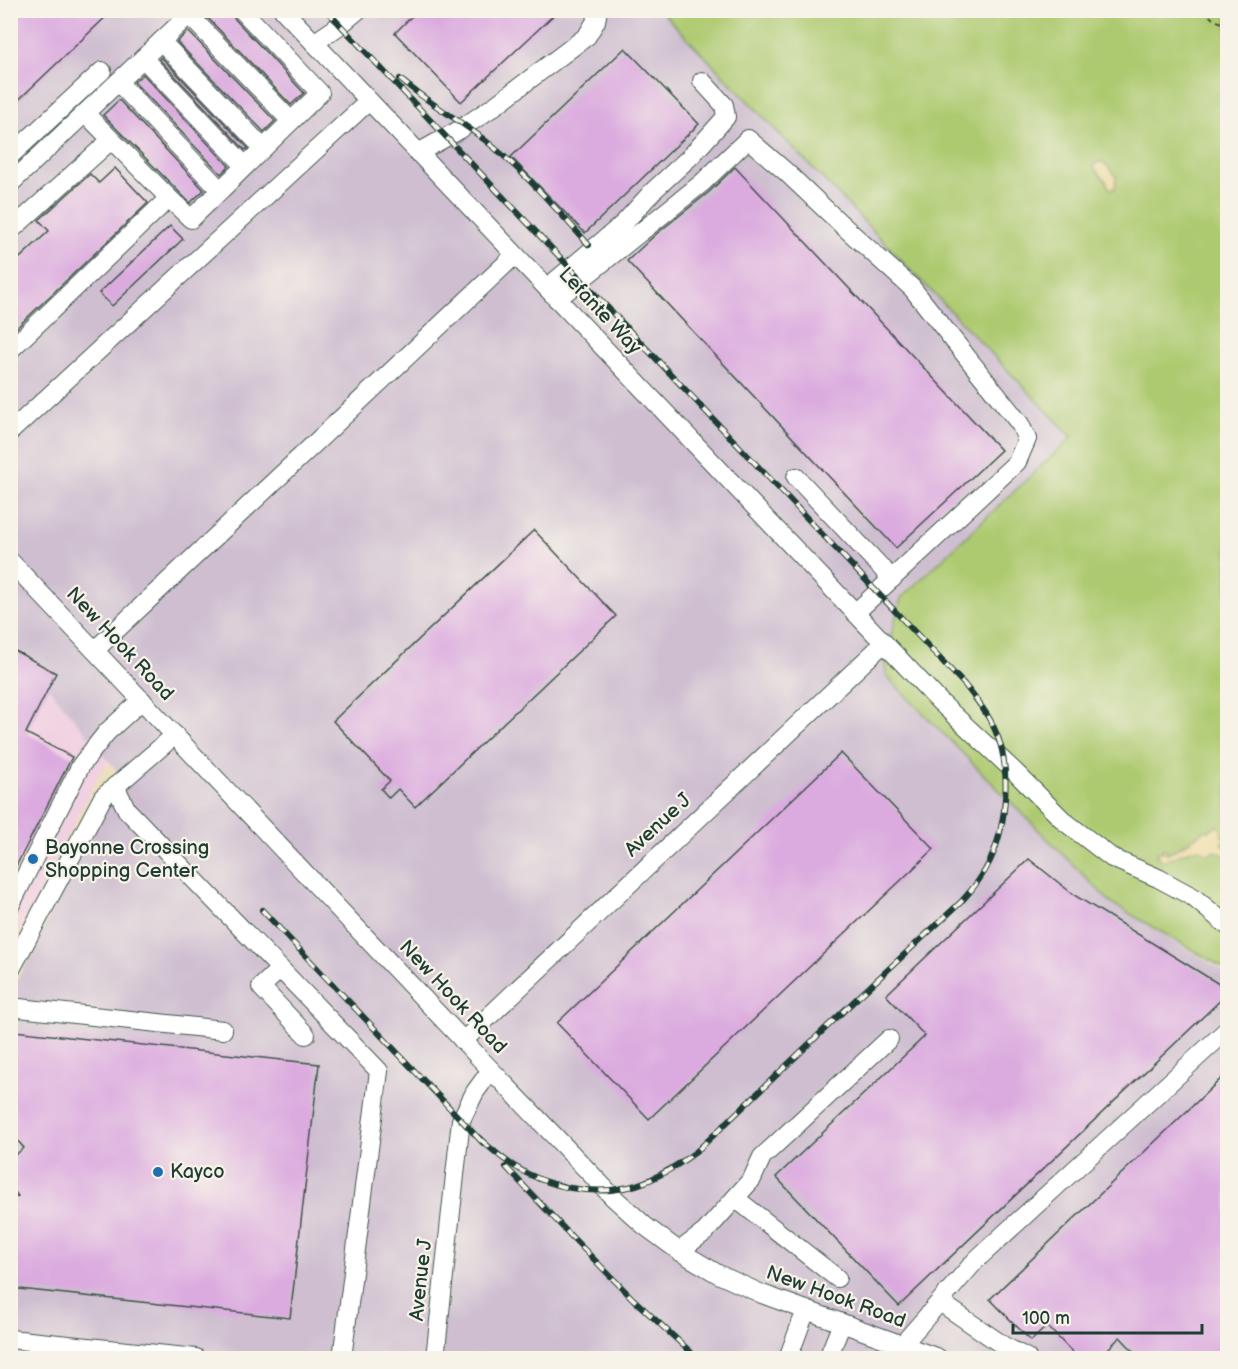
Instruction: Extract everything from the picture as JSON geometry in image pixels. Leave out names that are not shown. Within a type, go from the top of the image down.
[{"type":"street","points":[[85,113],[191,219],[320,93],[242,10]]},
{"type":"street","name":"Lefante Way","points":[[283,10],[940,702],[1064,821],[1112,858],[1158,878],[1193,897],[1227,926]]},
{"type":"street","points":[[314,43],[358,10]]},
{"type":"street","points":[[418,153],[484,113],[587,36],[596,21],[598,10]]},
{"type":"street","points":[[10,184],[191,13],[291,121]]},
{"type":"street","points":[[161,41],[264,148]]},
{"type":"street","points":[[143,58],[246,166]]},
{"type":"street","points":[[10,156],[102,71]]},
{"type":"street","points":[[552,294],[653,191],[691,156],[726,117],[724,105],[702,81]]},
{"type":"street","points":[[118,82],[220,190]]},
{"type":"street","points":[[10,432],[369,101]]},
{"type":"street","points":[[552,294],[702,183],[748,139],[912,288],[1020,424],[1027,439],[1017,462],[855,613]]},
{"type":"street","points":[[10,231],[111,140]]},
{"type":"street","points":[[10,350],[169,198]]},
{"type":"street","points":[[95,651],[515,255]]},
{"type":"street","points":[[796,477],[892,579]]},
{"type":"street","name":"New Hook Road","points":[[10,561],[463,1041],[613,1197],[645,1227],[718,1274],[762,1294],[938,1359]]},
{"type":"street","name":"Avenue J","points":[[463,1041],[884,643]]},
{"type":"street","points":[[10,906],[81,765],[107,732],[142,700]]},
{"type":"street","points":[[10,971],[103,797],[175,735]]},
{"type":"street","points":[[115,786],[127,810],[379,1071],[342,1359]]},
{"type":"street","points":[[280,969],[261,987],[306,1035]]},
{"type":"street","points":[[10,1007],[223,1030]]},
{"type":"street","points":[[902,1345],[976,1260],[1227,1029]]},
{"type":"street","points":[[680,1251],[705,1232],[752,1179],[762,1157],[889,1040]]},
{"type":"street","name":"Avenue J","points":[[435,1359],[461,1120],[475,1092],[491,1070]]},
{"type":"street","points":[[735,1198],[837,1278]]},
{"type":"street","points":[[940,1302],[1027,1359]]},
{"type":"street","points":[[788,1359],[806,1310]]},
{"type":"street","points":[[828,1359],[842,1323]]},
{"type":"street","points":[[10,1339],[196,1359]]},
{"type":"path","points":[[1203,10],[1214,20],[1227,25]]},
{"type":"shaded area","points":[[11,11],[662,11],[1070,436],[900,597],[885,664],[887,676],[1112,904],[1227,973],[1227,1358],[11,1358],[10,995],[119,773],[11,642]]},
{"type":"shaded area","name":"Bayonne Crossing Shopping Center","points":[[11,590],[144,730],[101,770],[11,949]]},
{"type":"green space","points":[[661,11],[1227,11],[1227,970],[1111,903],[887,677],[884,662],[901,598],[1072,437]]},
{"type":"sand","points":[[1103,162],[1116,176],[1115,189],[1109,188],[1094,168],[1095,163]]},
{"type":"sand","points":[[1216,826],[1220,827],[1225,840],[1222,842],[1223,845],[1227,846],[1227,861],[1224,855],[1215,851],[1207,854],[1200,849],[1194,849],[1163,861],[1156,856],[1157,852],[1163,852],[1162,849],[1167,849],[1166,853],[1173,851],[1203,831]]},
{"type":"building","points":[[10,10],[113,10],[10,108]]},
{"type":"building","points":[[210,10],[231,10],[234,18],[304,93],[291,105],[205,15]]},
{"type":"building","points":[[418,10],[559,10],[461,102],[395,33]]},
{"type":"building","points":[[188,31],[275,121],[264,132],[177,42]]},
{"type":"building","points":[[625,48],[699,124],[585,233],[511,157]]},
{"type":"building","points":[[161,57],[248,148],[245,150],[159,59]]},
{"type":"building","points":[[143,74],[229,166],[221,174],[134,82]]},
{"type":"building","points":[[119,100],[204,190],[190,203],[103,115]]},
{"type":"building","points":[[735,167],[1001,450],[896,548],[627,261]]},
{"type":"building","points":[[115,168],[148,203],[10,334],[10,267],[49,231],[39,220],[90,174],[99,183]]},
{"type":"building","points":[[170,226],[183,239],[112,306],[99,293]]},
{"type":"building","points":[[534,530],[616,616],[415,807],[398,789],[389,798],[381,789],[390,781],[333,721]]},
{"type":"building","points":[[10,648],[56,673],[26,733],[72,757],[10,878]]},
{"type":"building","points":[[841,753],[934,849],[649,1119],[557,1023]]},
{"type":"building","points":[[1029,859],[1074,895],[1227,989],[1227,994],[899,1306],[776,1177],[925,1036],[886,995]]},
{"type":"building","name":"Kayco","points":[[14,1031],[319,1064],[290,1318],[10,1288],[10,1201],[18,1196],[10,1186],[10,1159],[24,1148],[10,1132],[10,1061]]},
{"type":"building","points":[[1227,1073],[1227,1359],[1141,1359],[1120,1337],[1098,1359],[1079,1359],[1047,1326],[1031,1341],[990,1299]]},
{"type":"railway","points":[[326,10],[964,684],[992,724],[1004,761],[1004,813],[996,847],[973,888],[961,902],[689,1157],[665,1172],[629,1187],[614,1190],[584,1190],[555,1184],[527,1173],[505,1160],[478,1137]]},
{"type":"railway","points":[[400,79],[500,153],[589,245]]},
{"type":"railway","points":[[262,910],[483,1143]]},
{"type":"railway","points":[[506,1167],[633,1299],[697,1358]]},
{"type":"place","name":"Bayonne Crossing Shopping Center","points":[[33,859]]},
{"type":"place","name":"Kayco","points":[[158,1172]]}]
